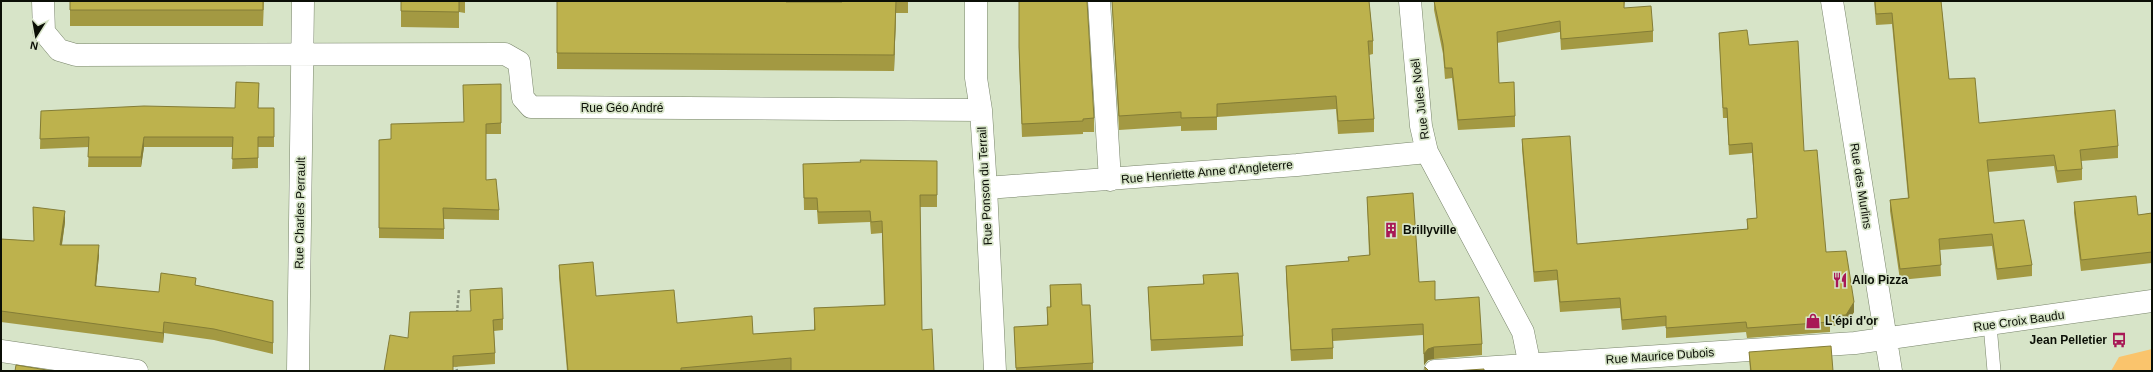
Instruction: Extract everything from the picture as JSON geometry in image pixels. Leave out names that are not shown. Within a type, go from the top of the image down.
[{"type":"street","points":[[43,1],[44,32],[59,50],[76,55],[303,54]]},
{"type":"street","name":"Rue Charles Perrault","points":[[298,371],[303,1]]},
{"type":"street","name":"Rue Ponson du Terrail","points":[[976,1],[976,78],[981,110],[995,371]]},
{"type":"street","points":[[1099,1],[1110,180]]},
{"type":"street","name":"Rue Jules Noël","points":[[1410,1],[1421,126],[1427,152],[1523,332],[1530,368]]},
{"type":"street","name":"Rue des Murlins","points":[[1832,1],[1891,371]]},
{"type":"street","name":"Rue Géo André","points":[[303,54],[505,54],[519,62],[523,98],[531,108],[981,110]]},
{"type":"street","name":"Rue Henriette Anne d'Angleterre","points":[[986,188],[1110,180],[1427,152]]},
{"type":"street","name":"Rue Croix Baudu","points":[[1885,338],[2152,302]]},
{"type":"street","name":"Rue Maurice Dubois","points":[[1435,371],[1530,368],[1855,343],[1885,338]]},
{"type":"street","points":[[1,351],[137,371]]},
{"type":"lane","points":[[1990,325],[1994,371]]},
{"type":"path","points":[[457,318],[459,289]]},
{"type":"path","points":[[456,363],[457,371]]},
{"type":"shaded area","points":[[2152,349],[2152,371],[2111,371],[2119,357]]},
{"type":"building","points":[[70,1],[263,1],[263,10],[70,10]]},
{"type":"building","points":[[401,1],[459,1],[459,12],[401,11]]},
{"type":"building","points":[[557,1],[896,1],[894,55],[557,53]]},
{"type":"building","points":[[1019,1],[1087,1],[1094,118],[1083,119],[1083,121],[1022,124]]},
{"type":"building","points":[[1112,1],[1369,1],[1373,41],[1368,41],[1374,119],[1338,121],[1336,96],[1217,104],[1217,117],[1181,118],[1181,112],[1119,116]]},
{"type":"building","points":[[1434,1],[1624,1],[1624,8],[1651,6],[1653,31],[1561,39],[1560,21],[1497,32],[1499,83],[1514,82],[1515,116],[1458,120],[1452,68],[1445,68],[1443,44]]},
{"type":"building","points":[[1875,1],[1941,1],[1949,79],[1975,78],[1979,123],[2115,110],[2118,146],[2080,150],[2082,169],[2057,171],[2054,155],[1987,160],[1994,223],[2024,220],[2032,265],[1997,269],[1992,234],[1939,239],[1941,265],[1900,269],[1890,200],[1909,198],[1892,13],[1876,14]]},
{"type":"building","points":[[1747,30],[1749,45],[1798,41],[1804,151],[1817,150],[1826,252],[1846,251],[1854,302],[1846,315],[1829,316],[1830,322],[1747,328],[1746,322],[1666,328],[1666,316],[1622,320],[1620,298],[1560,302],[1557,270],[1534,272],[1522,139],[1570,136],[1577,244],[1748,229],[1747,219],[1757,218],[1752,143],[1729,145],[1727,108],[1723,108],[1719,33]]},
{"type":"building","points":[[236,82],[259,83],[258,108],[274,108],[274,137],[258,137],[258,158],[232,159],[233,137],[144,137],[141,157],[88,157],[89,137],[40,139],[41,111],[144,106],[235,108]]},
{"type":"building","points":[[501,84],[501,123],[486,124],[486,180],[496,179],[499,210],[443,208],[444,229],[379,228],[379,140],[391,139],[391,124],[464,122],[463,85]]},
{"type":"building","points":[[860,160],[937,161],[937,195],[920,195],[922,330],[932,329],[934,371],[791,371],[791,358],[681,368],[681,371],[568,371],[559,265],[593,262],[596,296],[674,290],[677,323],[752,316],[753,334],[815,330],[814,308],[885,305],[882,221],[871,222],[870,211],[818,212],[817,198],[804,198],[803,164],[861,162]]},
{"type":"building","points":[[1413,193],[1419,282],[1435,281],[1435,300],[1479,297],[1482,344],[1434,347],[1428,349],[1424,354],[1423,324],[1332,329],[1333,348],[1291,350],[1286,266],[1349,261],[1348,257],[1370,255],[1367,197]]},
{"type":"building","points":[[2136,196],[2138,215],[2152,213],[2152,252],[2081,260],[2074,202]]},
{"type":"building","points":[[33,207],[65,211],[60,245],[99,245],[95,286],[159,292],[161,273],[196,278],[195,285],[273,301],[273,343],[214,329],[164,322],[163,333],[1,311],[1,239],[34,241]]},
{"type":"building","points":[[1238,273],[1243,336],[1151,340],[1148,287],[1204,284],[1203,275]]},
{"type":"building","points":[[1081,284],[1082,305],[1090,305],[1093,363],[1016,368],[1014,327],[1048,325],[1047,307],[1051,307],[1050,285]]},
{"type":"building","points":[[502,288],[503,319],[493,320],[495,353],[453,356],[453,371],[384,371],[390,335],[408,338],[410,312],[471,311],[470,290]]},
{"type":"building","points":[[1831,346],[1833,371],[1751,371],[1749,352]]},
{"type":"building","points":[[16,365],[53,371],[15,371]]},
{"type":"building","points":[[1484,369],[1484,371],[1454,371]]},
{"type":"place","name":"Brillyville","points":[[1391,230]]},
{"type":"place","name":"Allo Pizza","points":[[1840,280]]},
{"type":"place","name":"L'épi d'or","points":[[1813,321]]},
{"type":"place","name":"Jean Pelletier","points":[[2119,340]]}]
